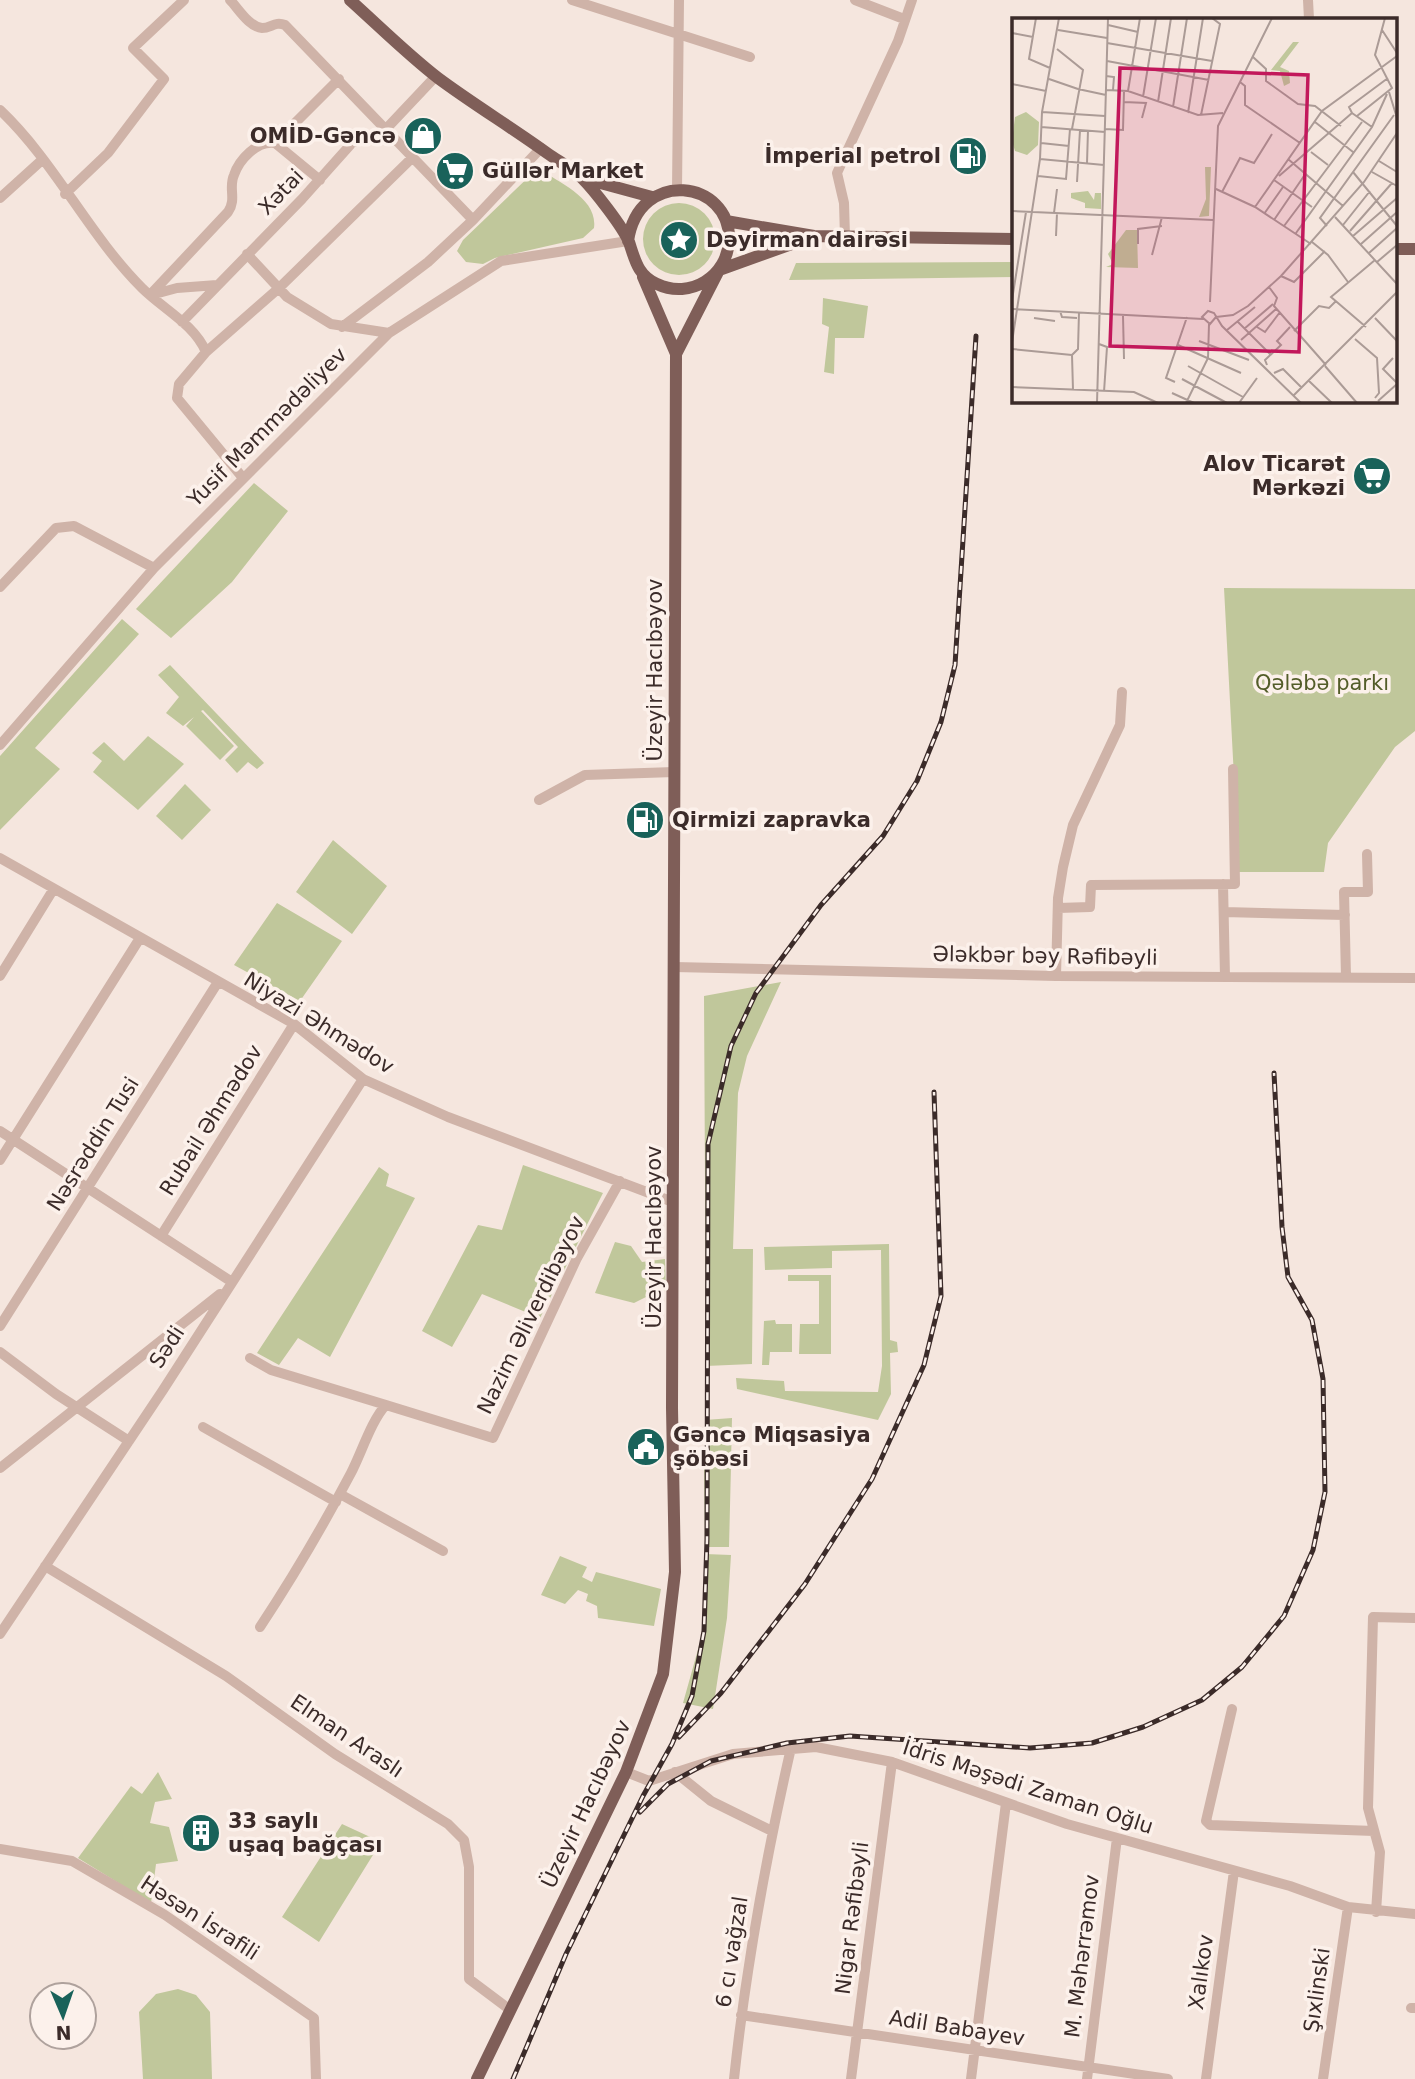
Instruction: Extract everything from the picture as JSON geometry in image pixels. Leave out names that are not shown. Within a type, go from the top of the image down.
[{"type":"main road","points":[[350,0],[436,76],[582,178],[628,241],[632,258],[676,354]]},
{"type":"main road","points":[[582,178],[652,197],[677,190],[703,195],[716,206],[726,220],[729,238],[727,255],[676,354]]},
{"type":"main road","points":[[628,241],[635,216],[652,197]]},
{"type":"main road","points":[[726,220],[814,236],[1012,239]]},
{"type":"main road","points":[[641,273],[655,284],[672,289],[698,285],[719,270],[814,236]]},
{"type":"main road","name":"Üzeyir Hacıbəyov","points":[[477,2079],[626,1772],[663,1674],[675,1572],[673,1202],[676,354]]},
{"type":"street","points":[[65,194],[108,153],[164,79],[133,48],[184,0]]},
{"type":"street","points":[[230,0],[251,23],[261,28],[279,23],[285,25],[473,220]]},
{"type":"street","points":[[572,0],[750,57]]},
{"type":"street","points":[[677,190],[679,0]]},
{"type":"street","points":[[855,0],[904,19]]},
{"type":"street","points":[[845,237],[844,204],[837,173],[898,41],[912,0]]},
{"type":"street","points":[[1308,0],[1309,18]]},
{"type":"street","name":"Xətai","points":[[182,321],[352,144],[386,129],[436,76]]},
{"type":"street","points":[[150,295],[228,212],[233,203],[233,176],[242,160],[260,144],[275,143],[339,79]]},
{"type":"street","points":[[0,110],[23,132],[87,224],[150,295],[199,338],[206,352]]},
{"type":"street","points":[[275,143],[320,180]]},
{"type":"street","points":[[342,327],[428,262],[473,220],[541,148]]},
{"type":"street","points":[[243,478],[177,398],[179,384],[206,352],[279,288],[413,157]]},
{"type":"street","points":[[0,198],[42,160]]},
{"type":"street","name":"Yusif Məmmədəliyev","points":[[0,745],[154,568],[389,333],[501,261],[628,241]]},
{"type":"street","points":[[247,254],[279,288],[312,313],[342,327],[389,333]]},
{"type":"street","points":[[150,295],[177,288],[217,285]]},
{"type":"street","points":[[0,587],[55,528],[66,525],[74,526],[154,568]]},
{"type":"street","points":[[1056,976],[1058,908],[1073,825],[1119,725],[1122,692]]},
{"type":"street","points":[[1058,908],[1090,907],[1091,885],[1234,884],[1233,769]]},
{"type":"street","points":[[539,800],[585,775],[674,772]]},
{"type":"street","points":[[1346,977],[1344,892],[1368,892],[1367,854]]},
{"type":"street","name":"Niyazi Əhmədov","points":[[0,858],[294,1024],[363,1079],[448,1116],[673,1202]]},
{"type":"street","points":[[1223,884],[1225,977]]},
{"type":"street","points":[[0,976],[53,890]]},
{"type":"street","points":[[1224,912],[1345,915]]},
{"type":"street","points":[[0,1160],[140,939]]},
{"type":"street","name":"Ələkbər bəy Rəfibəyli","points":[[674,967],[1056,976],[1415,978]]},
{"type":"street","name":"Nəsrəddin Tusi","points":[[0,1326],[218,982]]},
{"type":"street","name":"Rubail Əhmədov","points":[[161,1236],[294,1024]]},
{"type":"street","name":"Sədi","points":[[0,1634],[129,1441],[363,1079]]},
{"type":"street","points":[[0,1131],[161,1236],[230,1285],[0,1468]]},
{"type":"street","name":"Nazim Əliverdibəyov","points":[[386,1405],[493,1438],[577,1258],[620,1181]]},
{"type":"street","points":[[0,1352],[75,1408],[129,1441]]},
{"type":"street","points":[[250,1358],[271,1370],[386,1405],[380,1411],[338,1498],[303,1562],[260,1627]]},
{"type":"street","points":[[203,1427],[443,1551]]},
{"type":"street","name":"Elman Araslı","points":[[46,1566],[226,1676],[335,1754],[448,1824],[464,1840],[468,1851],[469,1979],[509,2009]]},
{"type":"street","points":[[1376,1912],[1380,1852],[1368,1808],[1373,1617],[1415,1618]]},
{"type":"street","points":[[1232,1709],[1206,1821],[1210,1825],[1374,1830]]},
{"type":"street","name":"İdris Məşədi Zaman Oğlu","points":[[626,1772],[649,1781],[733,1754],[816,1747],[892,1762],[1006,1803],[1348,1908],[1415,1914]]},
{"type":"street","name":"6 cı vağzal","points":[[733,2079],[772,1831],[792,1748]]},
{"type":"street","name":"Nigar Rəfibəyli","points":[[851,2079],[892,1762]]},
{"type":"street","points":[[676,1772],[711,1801],[772,1831]]},
{"type":"street","points":[[971,2079],[1006,1803]]},
{"type":"street","name":"M. Məhərrəmov","points":[[1087,2073],[1117,1838]]},
{"type":"street","name":"Həsən İsrafili","points":[[0,1849],[72,1861],[165,1916],[314,2018],[316,2079]]},
{"type":"street","name":"Xalıkov","points":[[1206,2079],[1234,1871]]},
{"type":"street","name":"Şıxlinski","points":[[1323,2079],[1348,1908]]},
{"type":"street","name":"Adil Babayev","points":[[741,2015],[975,2050],[1087,2073],[1168,2079]]},
{"type":"green space","points":[[538,168],[584,200],[594,217],[594,228],[583,238],[495,258],[483,264],[466,262],[457,251],[463,240]]},
{"type":"green space","points":[[679,203],[699,209],[709,219],[715,239],[709,259],[699,269],[679,275],[659,269],[649,259],[643,239],[649,219],[659,209]]},
{"type":"green space","points":[[1012,262],[1012,277],[789,280],[796,263]]},
{"type":"green space","points":[[823,298],[868,306],[864,338],[835,338],[834,374],[824,372],[829,327],[822,324]]},
{"type":"green space","points":[[254,483],[288,511],[232,582],[171,638],[136,609]]},
{"type":"green space","name":"Qələbə parkı","points":[[1224,588],[1415,589],[1415,731],[1395,747],[1328,843],[1324,872],[1239,872]]},
{"type":"green space","points":[[122,619],[139,634],[35,748],[60,769],[0,830],[0,756]]},
{"type":"green space","points":[[170,665],[264,763],[257,769],[248,762],[237,773],[225,760],[238,747],[203,710],[201,711],[234,746],[220,760],[186,726],[194,717],[183,726],[166,713],[179,697],[158,675]]},
{"type":"green space","points":[[148,736],[184,764],[138,810],[93,772],[102,761],[92,753],[104,742],[124,761]]},
{"type":"green space","points":[[185,784],[211,810],[182,840],[156,816]]},
{"type":"green space","points":[[333,840],[387,886],[352,934],[296,892]]},
{"type":"green space","points":[[277,903],[342,941],[300,1001],[234,965]]},
{"type":"green space","points":[[781,982],[747,1056],[738,1093],[733,1249],[753,1249],[752,1364],[706,1366],[704,996]]},
{"type":"green space","points":[[523,1165],[603,1193],[540,1318],[482,1294],[452,1347],[422,1331],[478,1225],[502,1230]]},
{"type":"green space","points":[[379,1167],[389,1174],[386,1186],[415,1198],[330,1357],[298,1338],[279,1365],[257,1353]]},
{"type":"green space","points":[[615,1242],[631,1246],[642,1262],[665,1259],[666,1290],[658,1294],[651,1282],[646,1297],[634,1303],[595,1293]]},
{"type":"green space","points":[[889,1244],[890,1340],[897,1342],[898,1352],[890,1353],[891,1394],[878,1420],[737,1389],[736,1378],[784,1381],[785,1391],[878,1392],[882,1366],[881,1250],[832,1251],[832,1268],[765,1270],[764,1247]]},
{"type":"green space","points":[[788,1275],[831,1275],[831,1354],[799,1354],[800,1324],[819,1324],[819,1281],[788,1281]]},
{"type":"green space","points":[[775,1320],[776,1324],[792,1324],[792,1352],[770,1352],[769,1365],[762,1365],[764,1321]]},
{"type":"green space","points":[[732,1418],[731,1462],[705,1461],[705,1420]]},
{"type":"green space","points":[[704,1466],[731,1466],[729,1547],[705,1547]]},
{"type":"green space","points":[[705,1554],[731,1555],[727,1618],[713,1709],[683,1703],[704,1628]]},
{"type":"green space","points":[[560,1556],[587,1567],[582,1577],[592,1582],[596,1572],[661,1589],[654,1626],[598,1618],[597,1606],[586,1601],[588,1594],[578,1590],[565,1604],[541,1595]]},
{"type":"green space","points":[[158,1772],[172,1799],[155,1802],[150,1823],[169,1827],[178,1861],[156,1864],[151,1903],[78,1858],[131,1786],[142,1794]]},
{"type":"green space","points":[[342,1824],[381,1842],[319,1942],[282,1917]]},
{"type":"green space","points":[[178,1989],[196,1995],[210,2012],[212,2079],[143,2079],[139,2012],[156,1994]]},
{"type":"railway","points":[[513,2079],[566,1954],[643,1796],[672,1744],[692,1696],[704,1631],[707,1539],[708,1144],[731,1046],[756,993],[821,905],[883,836],[917,781],[941,722],[955,665],[976,336]]},
{"type":"railway","points":[[640,1812],[668,1784],[711,1761],[787,1743],[850,1736],[1030,1748],[1092,1743],[1143,1727],[1202,1700],[1242,1667],[1284,1616],[1313,1550],[1325,1492],[1323,1379],[1312,1320],[1288,1277],[1282,1227],[1274,1073]]},
{"type":"railway","points":[[679,1737],[721,1693],[805,1584],[872,1479],[924,1365],[941,1296],[934,1092]]},
{"type":"place","name":"OMİD-Gəncə","points":[[423,136]]},
{"type":"place","name":"İmperial petrol","points":[[968,156]]},
{"type":"place","name":"Güllər Market","points":[[455,171]]},
{"type":"place","name":"Dəyirman dairəsi","points":[[679,240]]},
{"type":"place","name":"Alov Ticarət Mərkəzi","points":[[1372,476]]},
{"type":"place","name":"Qirmizi zapravka","points":[[645,820]]},
{"type":"place","name":"Gəncə Miqsasiya şöbəsi","points":[[646,1447]]},
{"type":"place","name":"33 saylı uşaq bağçası","points":[[201,1833]]}]
